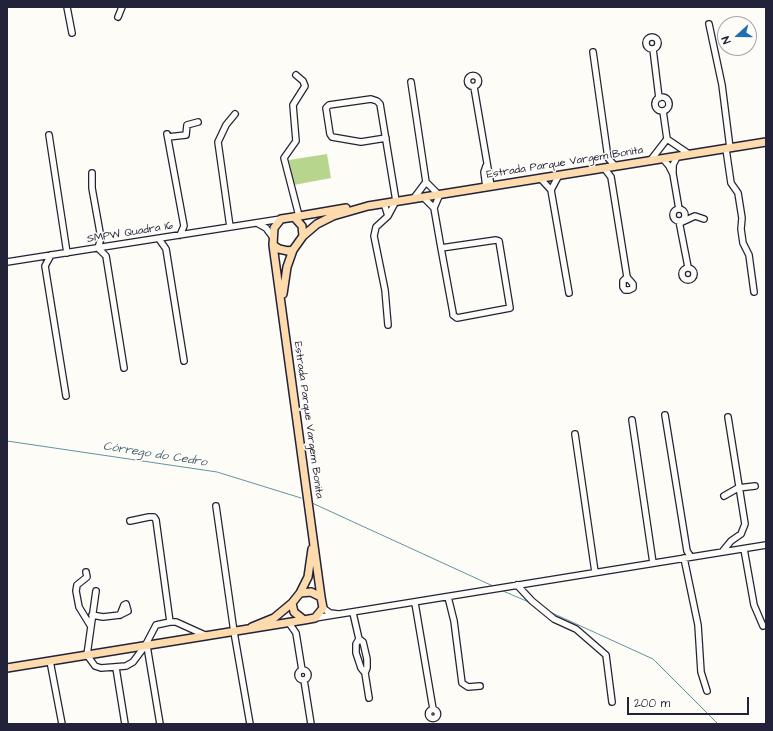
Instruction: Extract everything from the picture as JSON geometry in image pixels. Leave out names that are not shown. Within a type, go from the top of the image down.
[{"type":"main road","name":"Estrada Parque Vargem Bonita","points":[[297,217],[766,142]]},
{"type":"main road","name":"Estrada Parque Vargem Bonita","points":[[303,236],[317,224],[333,216],[368,206]]},
{"type":"main road","points":[[297,217],[302,226],[303,236],[293,250],[283,251],[273,244],[272,236],[274,228],[281,219],[297,217]]},
{"type":"main road","name":"Estrada Parque Vargem Bonita","points":[[273,244],[321,597]]},
{"type":"main road","name":"Estrada Parque Vargem Bonita","points":[[282,309],[287,267],[293,250]]},
{"type":"main road","name":"Estrada Parque Vargem Bonita","points":[[300,593],[310,568],[313,535]]},
{"type":"main road","points":[[7,668],[302,621],[315,618],[323,608],[321,597],[311,592],[300,593],[292,603],[274,618],[252,627],[232,632]]},
{"type":"main road","points":[[292,603],[294,612],[302,621]]},
{"type":"street","points":[[67,7],[72,33]]},
{"type":"street","points":[[118,17],[122,7]]},
{"type":"street","points":[[709,24],[722,85],[731,183],[738,194],[742,214],[741,229],[743,243],[749,255],[754,292]]},
{"type":"street","points":[[653,49],[659,98],[656,100],[656,108],[663,111]]},
{"type":"street","points":[[593,52],[608,158],[616,166],[611,177],[626,277]]},
{"type":"street","points":[[296,75],[303,81],[305,86],[293,105],[296,141],[284,158],[297,217]]},
{"type":"street","points":[[411,82],[426,182],[439,194],[434,208],[441,248],[454,316],[510,308],[499,241],[496,240],[441,248]]},
{"type":"street","points":[[474,87],[488,186]]},
{"type":"street","points":[[659,98],[667,99],[669,102],[666,110],[663,111]]},
{"type":"street","points":[[386,138],[360,142],[332,137],[330,134],[326,108],[330,105],[376,100],[380,104],[386,138],[396,201],[388,216],[376,227],[374,236],[385,290],[388,325]]},
{"type":"street","points":[[650,161],[667,139],[663,111]]},
{"type":"street","points":[[230,227],[218,142],[226,126],[235,114]]},
{"type":"street","points":[[180,235],[184,226],[168,135],[186,135],[188,126],[198,122]]},
{"type":"street","points":[[49,135],[67,253]]},
{"type":"street","points":[[667,139],[689,154]]},
{"type":"street","points":[[677,157],[673,165],[673,174],[679,209],[685,213],[685,217],[679,222]]},
{"type":"street","points":[[608,158],[602,168],[611,177]]},
{"type":"street","points":[[663,159],[673,174]]},
{"type":"street","points":[[92,173],[92,188],[101,238],[98,248],[106,256],[124,368]]},
{"type":"street","points":[[558,175],[552,190],[569,293]]},
{"type":"street","points":[[540,178],[552,190]]},
{"type":"street","points":[[414,198],[426,182]]},
{"type":"street","points":[[423,197],[434,208]]},
{"type":"street","points":[[384,203],[388,216]]},
{"type":"street","points":[[679,222],[695,216],[704,219]]},
{"type":"street","name":"SMPW Quadra 16","points":[[7,262],[281,219]]},
{"type":"street","points":[[679,222],[688,267]]},
{"type":"street","points":[[257,223],[266,228],[272,236]]},
{"type":"street","points":[[184,226],[195,232]]},
{"type":"street","points":[[166,249],[172,237]]},
{"type":"street","points":[[101,238],[112,246],[106,256]]},
{"type":"street","points":[[159,239],[166,249],[184,361]]},
{"type":"street","points":[[45,266],[51,255]]},
{"type":"street","points":[[36,257],[45,266],[66,396]]},
{"type":"street","points":[[665,415],[687,551],[691,557]]},
{"type":"street","points":[[722,552],[731,541],[741,534],[744,528],[728,417]]},
{"type":"street","points":[[632,420],[653,563]]},
{"type":"street","points":[[575,434],[595,572]]},
{"type":"street","points":[[724,496],[738,488],[754,486]]},
{"type":"street","points":[[216,506],[232,632],[250,724]]},
{"type":"street","points":[[130,521],[154,517],[156,520],[170,622]]},
{"type":"street","points":[[315,618],[766,545]]},
{"type":"street","points":[[744,549],[754,605],[763,626]]},
{"type":"street","points":[[687,551],[683,558],[698,625],[701,672],[707,691]]},
{"type":"street","points":[[86,572],[87,577],[77,584],[76,591],[80,607],[90,625]]},
{"type":"street","points":[[516,585],[532,601],[554,619],[576,630],[606,655],[612,702]]},
{"type":"street","points":[[96,591],[86,655],[95,666],[101,668],[116,668],[126,666],[133,662],[146,646],[156,625],[176,622],[207,636]]},
{"type":"street","points":[[448,597],[454,621],[462,683],[468,687],[480,686]]},
{"type":"street","points":[[415,602],[433,709]]},
{"type":"street","points":[[323,608],[330,613],[341,615]]},
{"type":"street","points":[[353,613],[367,659],[367,668],[365,673],[369,698]]},
{"type":"street","points":[[92,615],[106,617],[120,615]]},
{"type":"street","points":[[296,633],[302,621]]},
{"type":"street","points":[[289,623],[296,633],[302,670],[298,676],[301,680],[304,680],[311,724]]},
{"type":"street","points":[[360,639],[356,644],[356,653],[361,668],[365,673]]},
{"type":"street","points":[[146,646],[160,724]]},
{"type":"street","points":[[50,661],[62,724]]},
{"type":"street","points":[[116,668],[125,724]]},
{"type":"green space","points":[[327,154],[331,178],[294,185],[289,160]]},
{"type":"waterway","name":"Córrego do Cedro","points":[[7,441],[217,472],[301,498]]},
{"type":"waterway","points":[[312,503],[493,586]]},
{"type":"waterway","points":[[503,591],[531,603]]},
{"type":"waterway","points":[[550,612],[653,659],[718,724]]}]
